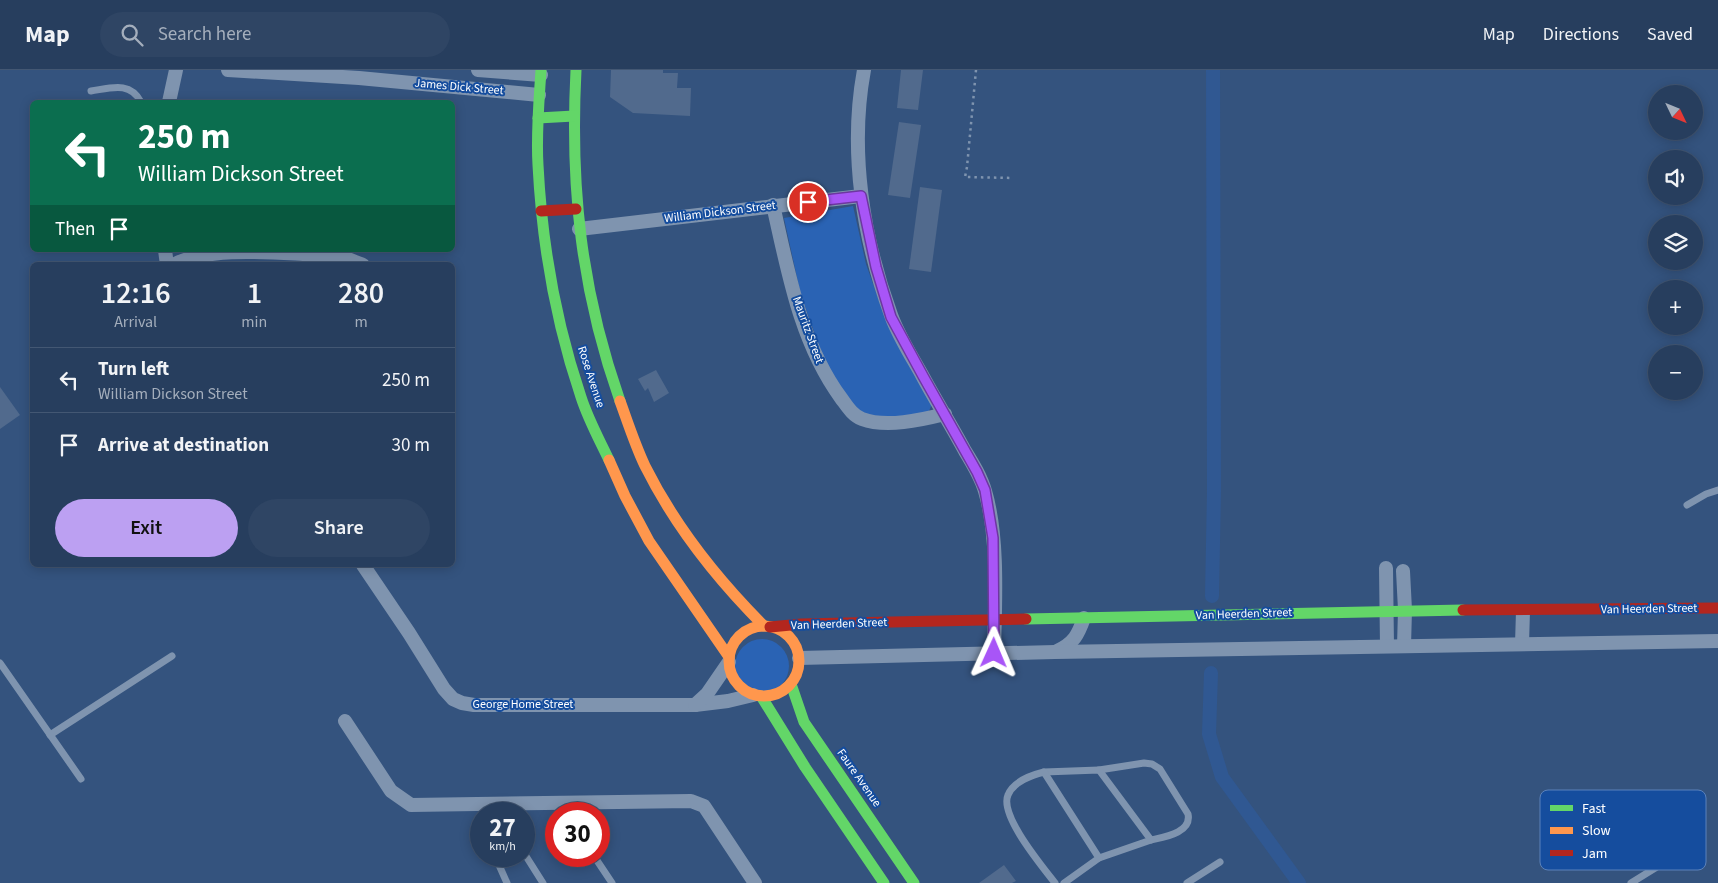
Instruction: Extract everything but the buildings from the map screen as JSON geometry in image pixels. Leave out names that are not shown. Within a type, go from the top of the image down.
[{"type":"street","points":[[169,100],[176,70]]},
{"type":"street","name":"James Dick Street","points":[[228,70],[360,74],[539,95]]},
{"type":"street","name":"James Dick Street","points":[[478,70],[541,73]]},
{"type":"street","name":"Rose Avenue","points":[[576,70],[574,174],[579,229],[577,253],[598,336],[614,387],[632,435],[655,484],[714,573],[767,626]]},
{"type":"street","points":[[864,70],[858,126],[861,196],[876,267],[891,317],[977,472],[985,490],[993,538],[994,653]]},
{"type":"street","name":"Rose Avenue","points":[[541,73],[538,118],[541,211],[552,254],[566,345],[581,399],[625,496],[649,541],[729,659]]},
{"type":"street","points":[[538,118],[574,116]]},
{"type":"street","name":"William Dickson Street","points":[[579,229],[861,196]]},
{"type":"street","name":"Mauritz Street","points":[[773,205],[792,286],[810,342],[827,378],[853,413],[862,419],[873,422],[900,423],[945,414]]},
{"type":"street","points":[[541,211],[576,208]]},
{"type":"street","points":[[181,262],[192,258],[230,253],[269,252],[334,255],[356,262]]},
{"type":"street","name":"George Home Street","points":[[364,567],[444,688],[453,699],[462,703],[474,705],[696,705],[757,695]]},
{"type":"street","points":[[1386,568],[1387,646]]},
{"type":"street","points":[[1403,571],[1404,646]]},
{"type":"street","name":"Van Heerden Street","points":[[767,626],[1388,610],[1523,611],[1718,608]]},
{"type":"street","points":[[1522,644],[1523,611]]},
{"type":"street","points":[[1055,652],[1068,646],[1078,634],[1084,618]]},
{"type":"street","points":[[696,705],[707,694],[729,659],[732,647],[745,632],[767,626],[778,629],[793,641],[799,658],[798,670],[791,684],[780,692],[768,696],[746,691],[735,682],[729,659]]},
{"type":"street","points":[[799,658],[1718,641]]},
{"type":"street","name":"Faure Avenue","points":[[791,684],[804,722],[870,840],[884,883]]},
{"type":"street","name":"Faure Avenue","points":[[757,695],[806,767],[870,840],[914,883]]},
{"type":"street","points":[[345,721],[391,791],[411,805],[691,801],[704,806],[755,883]]},
{"type":"lane","points":[[91,91],[122,87],[132,90],[140,100]]},
{"type":"lane","points":[[1688,505],[1706,494],[1718,490]]},
{"type":"lane","points":[[50,735],[172,656]]},
{"type":"lane","points":[[0,663],[81,779]]},
{"type":"lane","points":[[1054,883],[1017,831],[1011,819],[1006,801],[1012,788],[1030,777],[1044,772],[1099,770],[1144,763],[1152,764],[1160,770],[1188,814],[1189,819],[1184,828],[1099,858],[1064,883]]},
{"type":"lane","points":[[1099,770],[1151,840]]},
{"type":"lane","points":[[1044,772],[1099,858]]},
{"type":"lane","points":[[1187,883],[1220,862]]},
{"type":"lane","points":[[500,867],[507,883]]},
{"type":"lane","points":[[532,867],[542,883]]},
{"type":"lane","points":[[601,867],[612,883]]},
{"type":"lane","points":[[1631,883],[1652,870]]},
{"type":"path","points":[[976,70],[965,177],[1013,178]]},
{"type":"shaded area","points":[[853,206],[866,264],[883,312],[932,404],[929,411],[918,417],[862,416],[828,370],[801,296],[784,218]]},
{"type":"shaded area","points":[[757,639],[767,639],[781,647],[787,656],[789,666],[787,676],[781,685],[767,693],[757,693],[747,688],[740,681],[735,671],[735,661],[740,651],[747,644]]},
{"type":"waterway","points":[[1212,596],[1214,491],[1213,70]]},
{"type":"waterway","points":[[1211,673],[1209,734],[1222,777],[1299,883]]},
{"type":"traffic: fast","points":[[541,70],[537,153],[543,224],[557,312],[581,397],[590,421],[609,460]]},
{"type":"traffic: fast","points":[[576,70],[575,155],[581,238],[596,319],[620,401]]},
{"type":"traffic: fast","points":[[538,118],[574,116]]},
{"type":"traffic: fast","points":[[1026,619],[1463,610]]},
{"type":"traffic: fast","points":[[791,684],[804,722],[914,883]]},
{"type":"traffic: fast","points":[[761,696],[805,767],[884,883]]},
{"type":"traffic: slow","points":[[620,401],[641,458],[683,531],[730,590],[764,626]]},
{"type":"traffic: slow","points":[[609,460],[625,496],[649,541],[729,657]]},
{"type":"traffic: slow","points":[[764,626],[777,629],[789,636],[796,648],[799,661],[796,674],[789,686],[777,693],[764,696],[751,693],[739,686],[732,674],[729,661],[732,648],[739,636],[751,629],[764,626]]},
{"type":"traffic: jam","points":[[541,211],[576,209]]},
{"type":"traffic: jam","points":[[1463,610],[1718,608]]},
{"type":"traffic: jam","points":[[770,627],[801,624],[1026,619]]},
{"type":"route","points":[[808,202],[861,196],[876,267],[891,317],[977,472],[985,490],[993,538],[994,653]]}]
